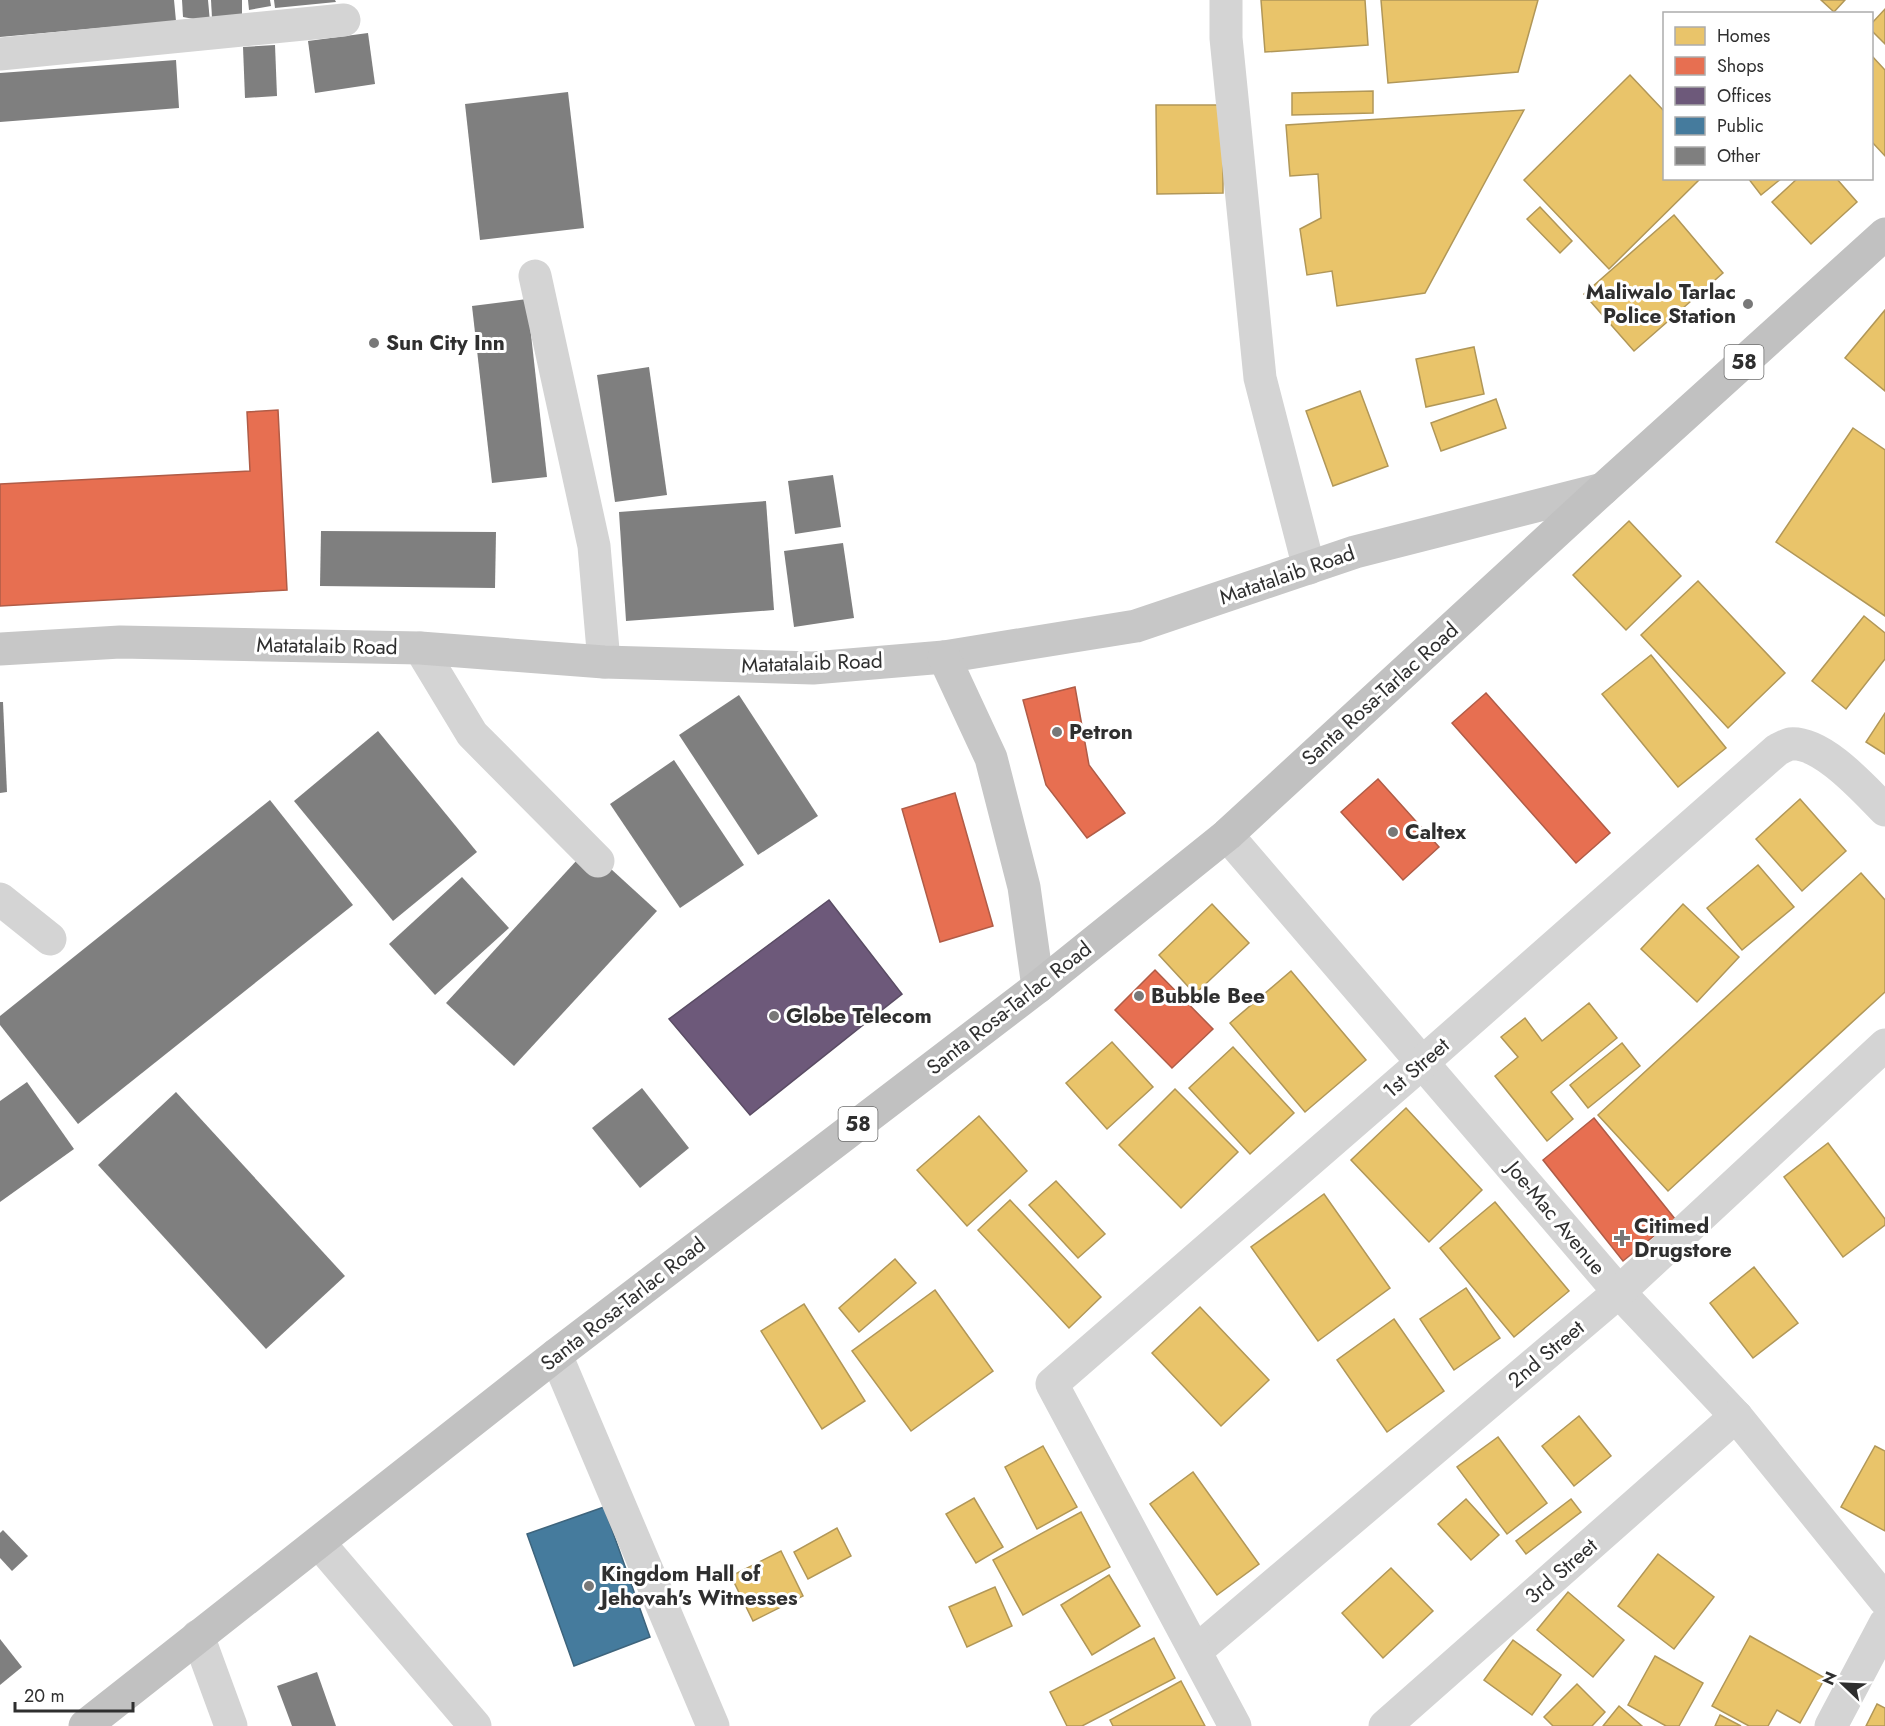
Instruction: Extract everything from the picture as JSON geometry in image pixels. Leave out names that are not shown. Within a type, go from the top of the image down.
[{"type":"highway","name":"Santa Rosa-Tarlac Road","points":[[85,1726],[556,1355],[1038,987],[1227,835],[1603,489],[1885,234]]},
{"type":"main road","name":"Matatalaib Road","points":[[0,649],[120,642],[420,648],[604,662],[813,668],[944,657],[1136,626],[1355,552],[1603,489]]},
{"type":"main road","points":[[944,657],[991,758],[1024,887],[1038,987]]},
{"type":"street","points":[[1226,0],[1227,50],[1260,378],[1309,568]]},
{"type":"street","points":[[0,54],[344,20]]},
{"type":"street","points":[[535,276],[594,546],[604,662]]},
{"type":"street","points":[[420,648],[472,734],[598,861]]},
{"type":"street","name":"1st Street","points":[[1196,1651],[1052,1384],[1423,1062],[1777,750],[1790,744],[1822,753],[1840,766],[1885,810]]},
{"type":"street","name":"Joe-Mac Avenue","points":[[1227,835],[1619,1292],[1736,1416],[1885,1600]]},
{"type":"street","points":[[0,899],[50,939]]},
{"type":"street","name":"2nd Street","points":[[1196,1651],[1619,1292],[1885,1045]]},
{"type":"street","points":[[556,1355],[712,1726]]},
{"type":"street","name":"3rd Street","points":[[1385,1726],[1736,1416]]},
{"type":"street","points":[[319,1543],[475,1726]]},
{"type":"street","points":[[1831,1726],[1885,1624]]},
{"type":"street","points":[[198,1636],[231,1726]]},
{"type":"street","points":[[1196,1651],[1235,1726]]},
{"type":"building: Homes","points":[[1261,0],[1365,0],[1368,45],[1265,52]]},
{"type":"building: Homes","points":[[1381,0],[1538,0],[1518,72],[1388,83]]},
{"type":"building: Homes","points":[[1821,0],[1845,0],[1834,12]]},
{"type":"building: Homes","points":[[1885,9],[1885,44],[1873,32],[1873,22]]},
{"type":"building: Homes","points":[[1873,57],[1885,70],[1885,156],[1873,143]]},
{"type":"building: Homes","points":[[1630,75],[1663,110],[1663,180],[1699,180],[1609,269],[1524,180]]},
{"type":"building: Homes","points":[[1373,91],[1373,113],[1292,115],[1292,93]]},
{"type":"building: Homes","points":[[1156,105],[1223,105],[1223,193],[1157,194]]},
{"type":"building: Homes","points":[[1524,110],[1425,293],[1337,306],[1332,271],[1307,275],[1300,229],[1321,218],[1318,174],[1290,176],[1286,125]]},
{"type":"building: Homes","points":[[1750,180],[1780,180],[1761,195]]},
{"type":"building: Homes","points":[[1796,180],[1838,180],[1857,202],[1811,244],[1772,202]]},
{"type":"building: Homes","points":[[1540,207],[1572,241],[1560,253],[1527,219]]},
{"type":"building: Homes","points":[[1674,215],[1723,273],[1634,351],[1584,294]]},
{"type":"building: Homes","points":[[1885,310],[1885,391],[1845,358]]},
{"type":"building: Homes","points":[[1474,347],[1484,394],[1426,407],[1416,359]]},
{"type":"building: Homes","points":[[1360,391],[1388,466],[1333,486],[1306,411]]},
{"type":"building: Homes","points":[[1496,399],[1506,428],[1441,451],[1431,423]]},
{"type":"building: Homes","points":[[1853,428],[1885,450],[1885,616],[1776,542]]},
{"type":"building: Homes","points":[[1629,521],[1681,576],[1626,630],[1573,575]]},
{"type":"building: Homes","points":[[1698,581],[1785,673],[1728,728],[1641,635]]},
{"type":"building: Homes","points":[[1864,616],[1885,633],[1885,659],[1846,709],[1812,681]]},
{"type":"building: Homes","points":[[1651,655],[1726,748],[1678,787],[1602,694]]},
{"type":"building: Homes","points":[[1885,713],[1885,754],[1866,742]]},
{"type":"building: Homes","points":[[1800,799],[1846,851],[1802,891],[1756,839]]},
{"type":"building: Homes","points":[[1758,865],[1794,907],[1742,950],[1707,908]]},
{"type":"building: Homes","points":[[1861,873],[1885,900],[1885,992],[1668,1191],[1598,1115]]},
{"type":"building: Homes","points":[[1212,904],[1249,943],[1195,994],[1159,955]]},
{"type":"building: Homes","points":[[1683,904],[1739,957],[1697,1002],[1641,949]]},
{"type":"building: Homes","points":[[1291,971],[1366,1060],[1305,1112],[1230,1023]]},
{"type":"building: Homes","points":[[1589,1003],[1617,1038],[1551,1092],[1573,1119],[1547,1141],[1495,1076],[1518,1057],[1501,1037],[1525,1018],[1542,1041]]},
{"type":"building: Homes","points":[[1112,1042],[1153,1087],[1107,1129],[1066,1083]]},
{"type":"building: Homes","points":[[1622,1043],[1640,1066],[1588,1108],[1570,1085]]},
{"type":"building: Homes","points":[[1233,1047],[1294,1113],[1250,1154],[1189,1088]]},
{"type":"building: Homes","points":[[1175,1089],[1238,1152],[1181,1208],[1119,1145]]},
{"type":"building: Homes","points":[[1406,1108],[1482,1190],[1429,1242],[1351,1160]]},
{"type":"building: Homes","points":[[979,1116],[1027,1171],[967,1226],[917,1170]]},
{"type":"building: Homes","points":[[1828,1143],[1885,1219],[1885,1225],[1843,1257],[1784,1177]]},
{"type":"building: Homes","points":[[1056,1181],[1105,1234],[1078,1258],[1029,1205]]},
{"type":"building: Homes","points":[[1324,1194],[1390,1288],[1318,1341],[1251,1247]]},
{"type":"building: Homes","points":[[1010,1200],[1101,1297],[1069,1328],[978,1230]]},
{"type":"building: Homes","points":[[1495,1202],[1569,1291],[1514,1337],[1440,1248]]},
{"type":"building: Homes","points":[[895,1259],[916,1283],[859,1332],[839,1308]]},
{"type":"building: Homes","points":[[1754,1267],[1798,1323],[1753,1358],[1710,1303]]},
{"type":"building: Homes","points":[[1466,1288],[1500,1338],[1454,1370],[1420,1319]]},
{"type":"building: Homes","points":[[935,1290],[993,1371],[911,1431],[852,1351]]},
{"type":"building: Homes","points":[[804,1304],[865,1401],[822,1429],[761,1331]]},
{"type":"building: Homes","points":[[1200,1307],[1269,1380],[1221,1426],[1152,1353]]},
{"type":"building: Homes","points":[[1394,1319],[1444,1391],[1387,1432],[1337,1360]]},
{"type":"building: Homes","points":[[1579,1416],[1611,1456],[1574,1486],[1542,1446]]},
{"type":"building: Homes","points":[[1498,1437],[1547,1503],[1507,1534],[1457,1467]]},
{"type":"building: Homes","points":[[1043,1446],[1077,1507],[1037,1529],[1005,1467]]},
{"type":"building: Homes","points":[[1875,1446],[1885,1451],[1885,1531],[1841,1507]]},
{"type":"building: Homes","points":[[1193,1472],[1259,1564],[1217,1595],[1150,1504]]},
{"type":"building: Homes","points":[[974,1498],[1003,1547],[976,1563],[946,1514]]},
{"type":"building: Homes","points":[[1466,1499],[1499,1535],[1471,1560],[1438,1524]]},
{"type":"building: Homes","points":[[1571,1499],[1581,1512],[1526,1554],[1516,1541]]},
{"type":"building: Homes","points":[[1081,1512],[1110,1567],[1023,1615],[993,1560]]},
{"type":"building: Homes","points":[[837,1528],[851,1556],[808,1579],[794,1552]]},
{"type":"building: Homes","points":[[781,1551],[803,1596],[753,1621],[731,1576]]},
{"type":"building: Homes","points":[[1658,1554],[1714,1597],[1674,1649],[1618,1606]]},
{"type":"building: Homes","points":[[1391,1568],[1433,1611],[1383,1658],[1342,1613]]},
{"type":"building: Homes","points":[[1109,1575],[1140,1626],[1092,1655],[1061,1605]]},
{"type":"building: Homes","points":[[995,1587],[1012,1626],[967,1647],[949,1607]]},
{"type":"building: Homes","points":[[1568,1592],[1624,1640],[1593,1677],[1537,1630]]},
{"type":"building: Homes","points":[[1750,1636],[1825,1678],[1800,1723],[1777,1710],[1768,1726],[1749,1726],[1712,1706]]},
{"type":"building: Homes","points":[[1154,1638],[1175,1678],[1082,1726],[1067,1726],[1050,1692]]},
{"type":"building: Homes","points":[[1513,1640],[1561,1675],[1532,1715],[1484,1680]]},
{"type":"building: Homes","points":[[1655,1656],[1703,1683],[1679,1726],[1666,1726],[1628,1705]]},
{"type":"building: Homes","points":[[1181,1681],[1205,1726],[1113,1726],[1110,1720]]},
{"type":"building: Homes","points":[[1577,1684],[1605,1712],[1592,1726],[1553,1726],[1544,1717]]},
{"type":"building: Homes","points":[[1877,1704],[1885,1708],[1885,1726],[1866,1726]]},
{"type":"building: Homes","points":[[1619,1706],[1642,1726],[1603,1726]]},
{"type":"building: Homes","points":[[1720,1715],[1741,1726],[1715,1726]]},
{"type":"building: Shops","points":[[278,410],[287,590],[0,606],[0,484],[250,471],[247,412]]},
{"type":"building: Shops","name":"Petron","points":[[1075,687],[1089,765],[1125,813],[1087,838],[1046,785],[1023,700]]},
{"type":"building: Shops","points":[[1486,693],[1610,833],[1576,863],[1452,723]]},
{"type":"building: Shops","name":"Caltex","points":[[1378,779],[1439,847],[1403,880],[1341,812]]},
{"type":"building: Shops","points":[[955,793],[993,926],[940,942],[902,809]]},
{"type":"building: Shops","points":[[1155,970],[1213,1029],[1172,1068],[1115,1010]]},
{"type":"building: Shops","points":[[1594,1118],[1675,1219],[1623,1261],[1543,1160]]},
{"type":"building: Offices","points":[[829,900],[902,994],[750,1115],[669,1019]]},
{"type":"building: Public","name":"Kingdom Hall of Jehovah's Witnesses","points":[[604,1507],[650,1637],[574,1666],[527,1534]]},
{"type":"building: Other","points":[[0,0],[174,0],[176,21],[0,37]]},
{"type":"building: Other","points":[[182,0],[208,0],[210,22],[183,17]]},
{"type":"building: Other","points":[[211,0],[242,0],[242,16],[212,18]]},
{"type":"building: Other","points":[[248,0],[270,0],[271,6],[249,10]]},
{"type":"building: Other","points":[[274,0],[335,0],[336,2],[275,8]]},
{"type":"building: Other","points":[[368,33],[375,84],[315,93],[308,41]]},
{"type":"building: Other","points":[[275,45],[277,96],[245,98],[243,47]]},
{"type":"building: Other","points":[[176,60],[179,108],[0,122],[0,73]]},
{"type":"building: Other","points":[[568,92],[584,228],[480,240],[465,104]]},
{"type":"building: Other","points":[[527,299],[547,477],[492,483],[472,306]]},
{"type":"building: Other","points":[[649,367],[667,495],[615,502],[597,375]]},
{"type":"building: Other","points":[[833,475],[841,527],[795,534],[788,481]]},
{"type":"building: Other","points":[[766,501],[774,610],[626,621],[619,512]]},
{"type":"building: Other","points":[[321,531],[496,532],[495,588],[320,586]]},
{"type":"building: Other","points":[[843,543],[854,618],[794,627],[784,551]]},
{"type":"building: Other","points":[[739,695],[818,816],[758,855],[679,735]]},
{"type":"building: Other","points":[[0,702],[3,702],[7,792],[0,793]]},
{"type":"building: Other","points":[[378,731],[477,852],[393,921],[294,801]]},
{"type":"building: Other","points":[[674,760],[744,865],[680,908],[610,804]]},
{"type":"building: Other","points":[[270,800],[353,905],[78,1124],[0,1025],[0,1016]]},
{"type":"building: Other","points":[[588,848],[657,911],[514,1066],[446,1003]]},
{"type":"building: Other","points":[[462,877],[509,928],[435,995],[389,944]]},
{"type":"building: Other","points":[[27,1082],[74,1149],[0,1202],[0,1101]]},
{"type":"building: Other","points":[[642,1088],[689,1148],[640,1188],[592,1128]]},
{"type":"building: Other","points":[[176,1092],[345,1276],[266,1349],[98,1165]]},
{"type":"building: Other","points":[[3,1530],[28,1556],[12,1571],[0,1558],[0,1533]]},
{"type":"building: Other","points":[[0,1639],[22,1667],[0,1685]]},
{"type":"building: Other","points":[[317,1672],[336,1726],[292,1726],[277,1686]]},
{"type":"place","name":"Maliwalo Tarlac Police Station","points":[[1748,304]]},
{"type":"place","name":"Sun City Inn","points":[[374,343]]},
{"type":"place","name":"Petron","points":[[1057,732]]},
{"type":"place","name":"Caltex","points":[[1393,832]]},
{"type":"place","name":"Bubble Bee","points":[[1139,996]]},
{"type":"place","name":"Globe Telecom","points":[[774,1016]]},
{"type":"place","name":"Citimed Drugstore","points":[[1622,1238]]},
{"type":"place","name":"Kingdom Hall of Jehovah's Witnesses","points":[[589,1586]]}]
